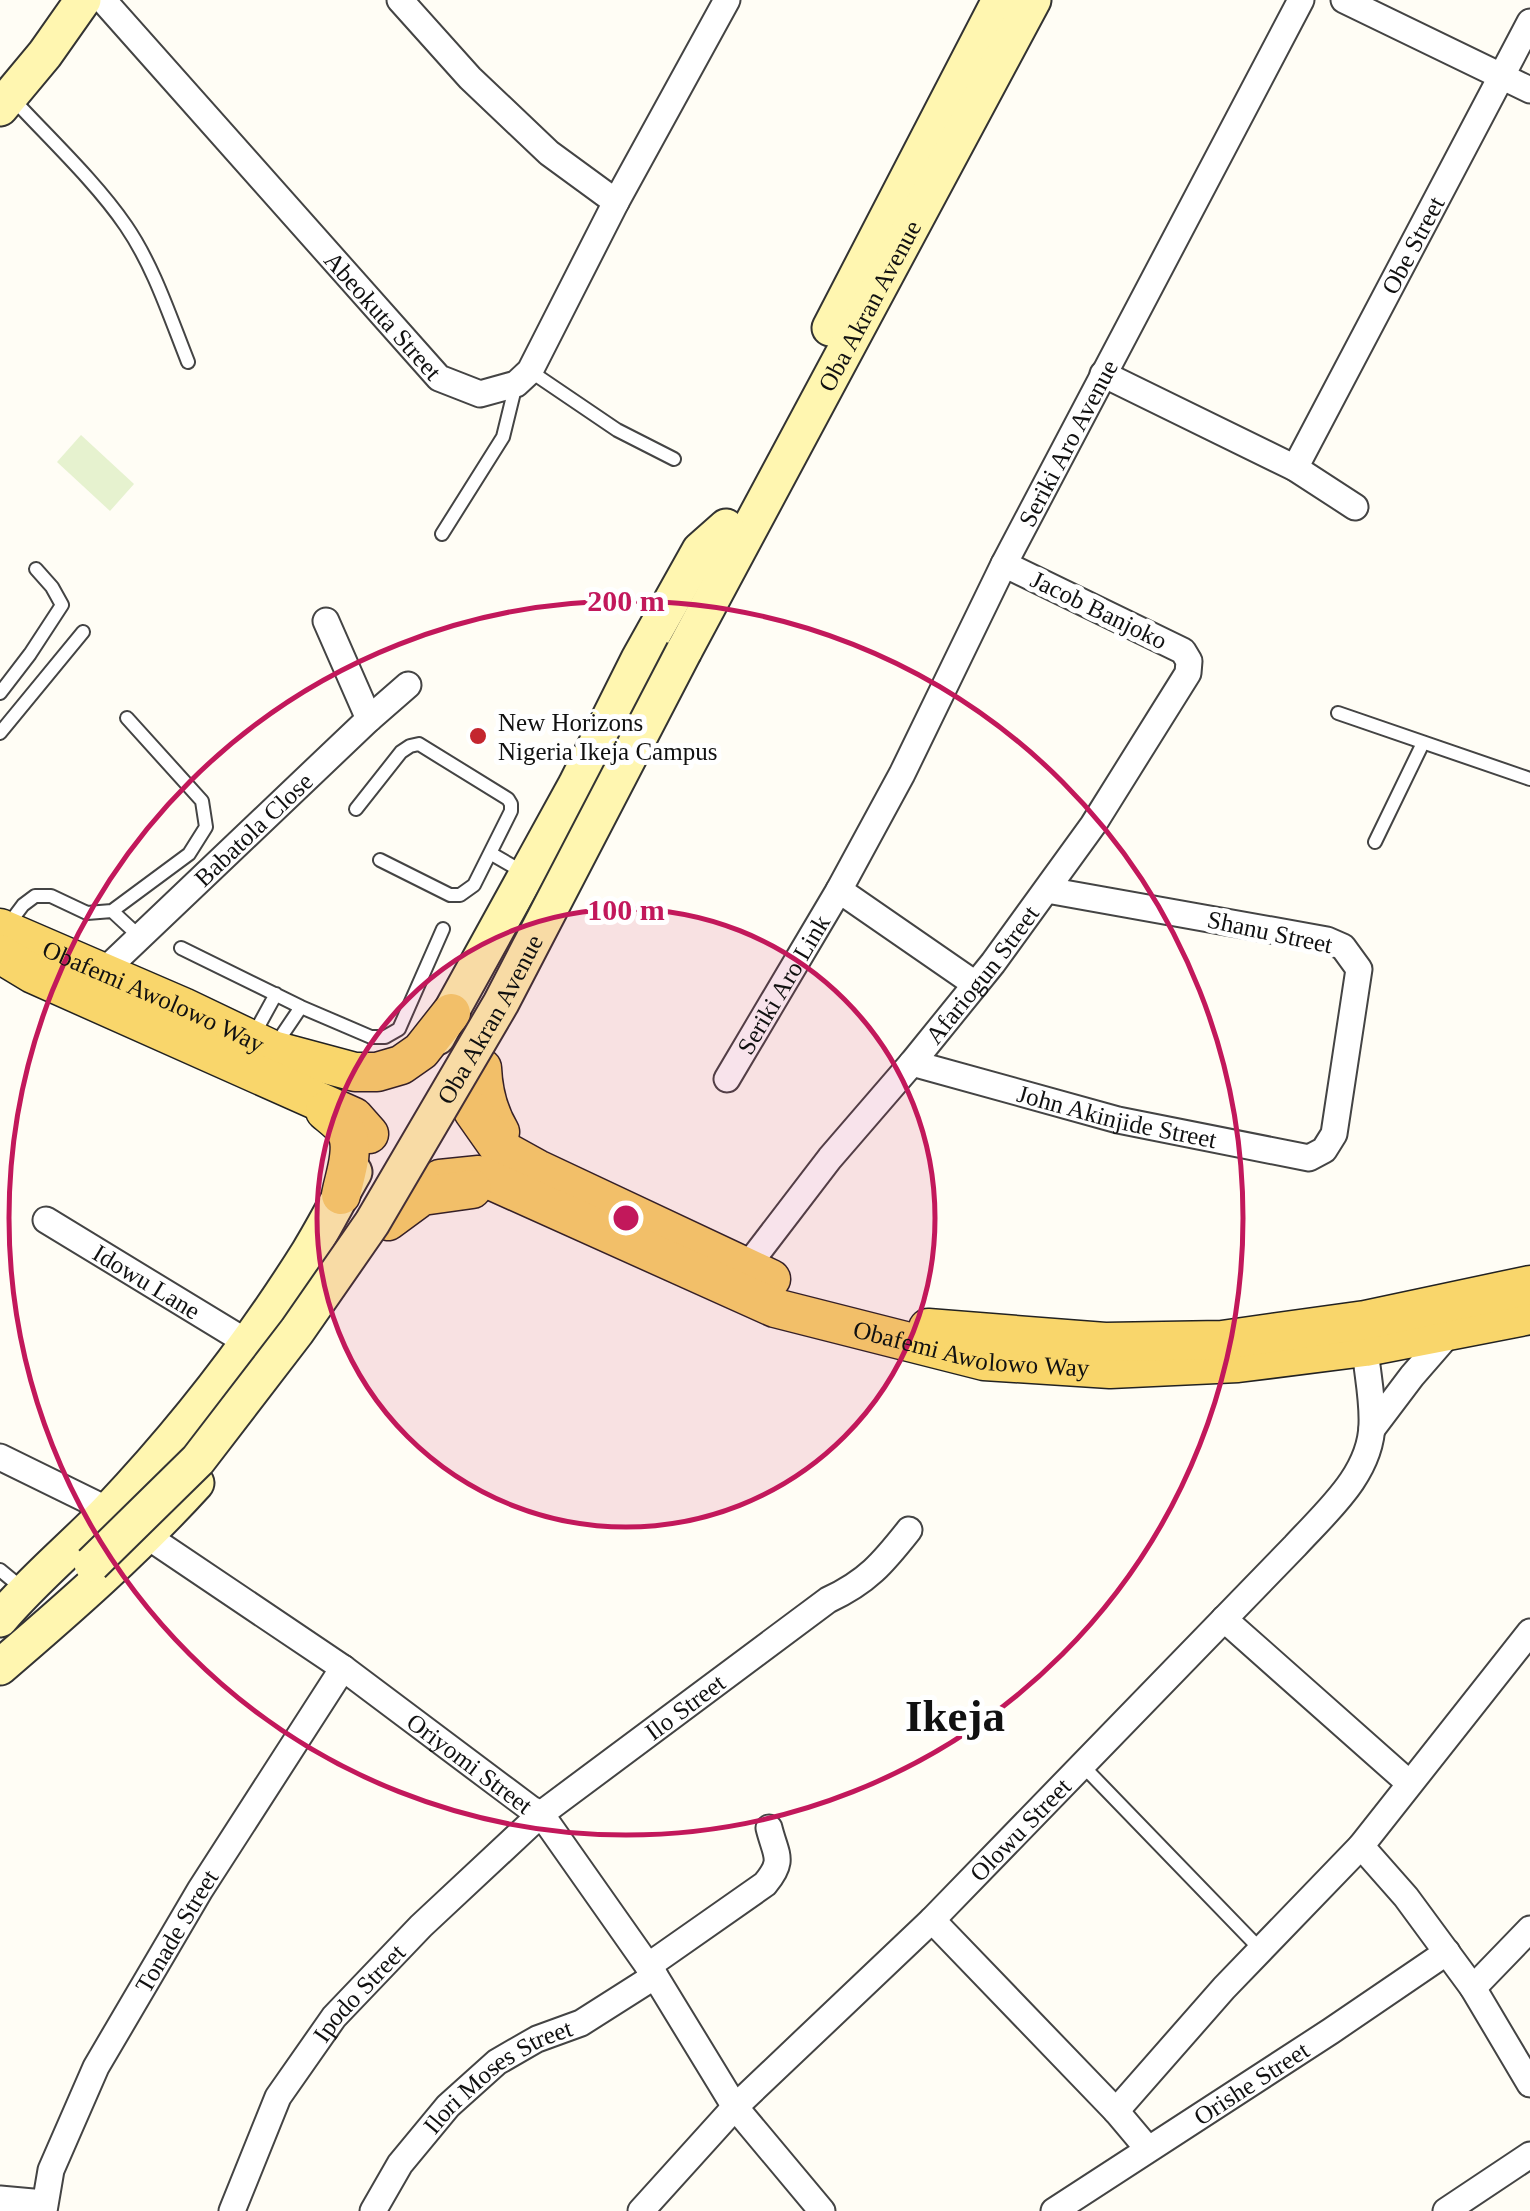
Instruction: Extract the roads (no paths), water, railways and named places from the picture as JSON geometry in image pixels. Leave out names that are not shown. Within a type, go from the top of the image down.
[{"type":"main road","points":[[5,102],[83,0]]},
{"type":"main road","name":"Oba Akran Avenue","points":[[88,1560],[198,1460],[297,1331],[372,1223],[501,1003],[1000,0]]},
{"type":"main road","name":"Oba Akran Avenue","points":[[741,521],[1033,0]]},
{"type":"main road","points":[[0,1619],[12,1580],[108,1510],[248,1342],[310,1251],[356,1169],[369,1134],[374,1104],[395,1082],[418,1070],[576,785],[639,659],[700,550],[741,521],[746,550],[474,1093],[476,1128],[474,1144],[466,1159],[455,1171],[408,1193],[210,1468],[147,1536],[76,1602],[0,1664]]},
{"type":"main road","points":[[522,883],[519,910],[532,922],[548,926],[562,916]]},
{"type":"main road","name":"Obafemi Awolowo Way","points":[[1,944],[101,974],[183,1008],[282,1065]]},
{"type":"main road","name":"Obafemi Awolowo Way","points":[[1,944],[33,974],[282,1065]]},
{"type":"main road","points":[[282,1065],[377,1072],[401,1065],[421,1052],[451,1012]]},
{"type":"main road","points":[[282,1065],[369,1087],[409,1076]]},
{"type":"main road","points":[[282,1065],[354,1117],[369,1134]]},
{"type":"main road","points":[[282,1065],[348,1135],[341,1195]]},
{"type":"main road","name":"Obafemi Awolowo Way","points":[[409,1076],[440,1078],[474,1093],[498,1148],[516,1175],[775,1308],[921,1335],[1105,1342],[1222,1340],[1365,1320],[1530,1286]]},
{"type":"main road","name":"Obafemi Awolowo Way","points":[[369,1134],[382,1163],[408,1180],[516,1175],[691,1240],[779,1283],[984,1361],[1110,1369],[1238,1363],[1365,1347],[1530,1316]]},
{"type":"main road","points":[[388,1222],[422,1196],[474,1188],[516,1175]]},
{"type":"main road","points":[[248,1342],[265,1337],[277,1342],[286,1355],[281,1374]]},
{"type":"main road","points":[[0,1628],[88,1560]]},
{"type":"main road","points":[[0,1664],[88,1560]]},
{"type":"street","name":"Abeokuta Street","points":[[103,0],[439,378],[480,394],[523,377]]},
{"type":"street","points":[[523,377],[727,0]]},
{"type":"street","name":"Seriki Aro Avenue","points":[[839,890],[902,774],[1004,564],[1301,0]]},
{"type":"street","points":[[1344,0],[1530,90]]},
{"type":"street","points":[[410,4],[470,78],[549,153],[616,202]]},
{"type":"street","name":"Obe Street","points":[[1295,468],[1530,22]]},
{"type":"street","points":[[1103,374],[1295,468],[1356,507]]},
{"type":"street","name":"Jacob Banjoko","points":[[1004,564],[1183,651],[1190,661]]},
{"type":"street","points":[[326,620],[369,719]]},
{"type":"street","name":"Afariogun Street","points":[[746,1269],[830,1158],[976,984],[1047,890],[1093,825],[1188,673],[1190,661]]},
{"type":"street","name":"Babatola Close","points":[[101,974],[408,686]]},
{"type":"street","points":[[839,890],[976,984]]},
{"type":"street","name":"Seriki Aro Link","points":[[727,1079],[839,890]]},
{"type":"street","name":"Shanu Street","points":[[1047,890],[1327,940],[1344,947],[1360,968],[1334,1134],[1324,1150]]},
{"type":"street","name":"John Akinjide Street","points":[[912,1063],[1118,1120],[1309,1158],[1324,1150]]},
{"type":"street","name":"Idowu Lane","points":[[46,1220],[248,1342]]},
{"type":"street","name":"Olowu Street","points":[[1372,1429],[1452,1330]]},
{"type":"street","name":"Olowu Street","points":[[641,2211],[735,2107],[932,1920],[1347,1489],[1366,1457],[1372,1429],[1365,1347]]},
{"type":"street","points":[[0,1457],[108,1510]]},
{"type":"street","name":"Ilo Street","points":[[541,1814],[828,1600],[852,1589],[874,1572],[909,1530]]},
{"type":"street","name":"Oriyomi Street","points":[[147,1536],[343,1668],[541,1814],[652,1971],[735,2107],[822,2211]]},
{"type":"street","points":[[1224,1619],[1409,1783]]},
{"type":"street","points":[[1116,2111],[1361,1846],[1530,1632]]},
{"type":"street","name":"Tonade Street","points":[[44,2207],[51,2170],[96,2067],[200,1890],[343,1668]]},
{"type":"street","name":"Ipodo Street","points":[[232,2211],[278,2097],[334,2017],[422,1926],[541,1814]]},
{"type":"street","name":"Ilori Moses Street","points":[[373,2211],[400,2164],[448,2106],[497,2062],[537,2039],[581,2023],[765,1884],[778,1864],[769,1828]]},
{"type":"street","points":[[1361,1846],[1406,1897],[1473,1988],[1530,2084]]},
{"type":"street","points":[[932,1920],[1148,2149]]},
{"type":"street","points":[[1473,1988],[1530,1929]]},
{"type":"street","name":"Orishe Street","points":[[1054,2211],[1332,2031],[1446,1952]]},
{"type":"street","points":[[1446,2211],[1530,2154]]},
{"type":"street","points":[[0,2198],[44,2207]]},
{"type":"lane","points":[[5,102],[109,204],[128,228],[148,264],[188,362]]},
{"type":"lane","points":[[442,534],[504,437],[523,377],[674,459]]},
{"type":"lane","points":[[0,693],[62,605],[36,568]]},
{"type":"lane","points":[[0,734],[82,632]]},
{"type":"lane","points":[[1338,713],[1530,778]]},
{"type":"lane","points":[[1,944],[23,904],[35,896],[50,896],[87,912],[112,911],[190,854],[206,826],[202,801],[127,718]]},
{"type":"lane","points":[[1376,842],[1424,743]]},
{"type":"lane","points":[[356,809],[402,752],[420,744],[512,804],[474,885],[460,895],[450,894],[380,860]]},
{"type":"lane","points":[[490,853],[522,883]]},
{"type":"lane","points":[[112,911],[140,937]]},
{"type":"lane","points":[[181,948],[372,1037],[400,1029],[443,929]]},
{"type":"lane","points":[[276,994],[282,1065]]},
{"type":"lane","points":[[282,1065],[301,1006]]},
{"type":"lane","points":[[1082,1765],[1261,1950]]},
{"type":"place","name":"New Horizons Nigeria Ikeja Campus","points":[[478,736]]},
{"type":"district","name":"Ikeja","points":[[955,1716]]}]
